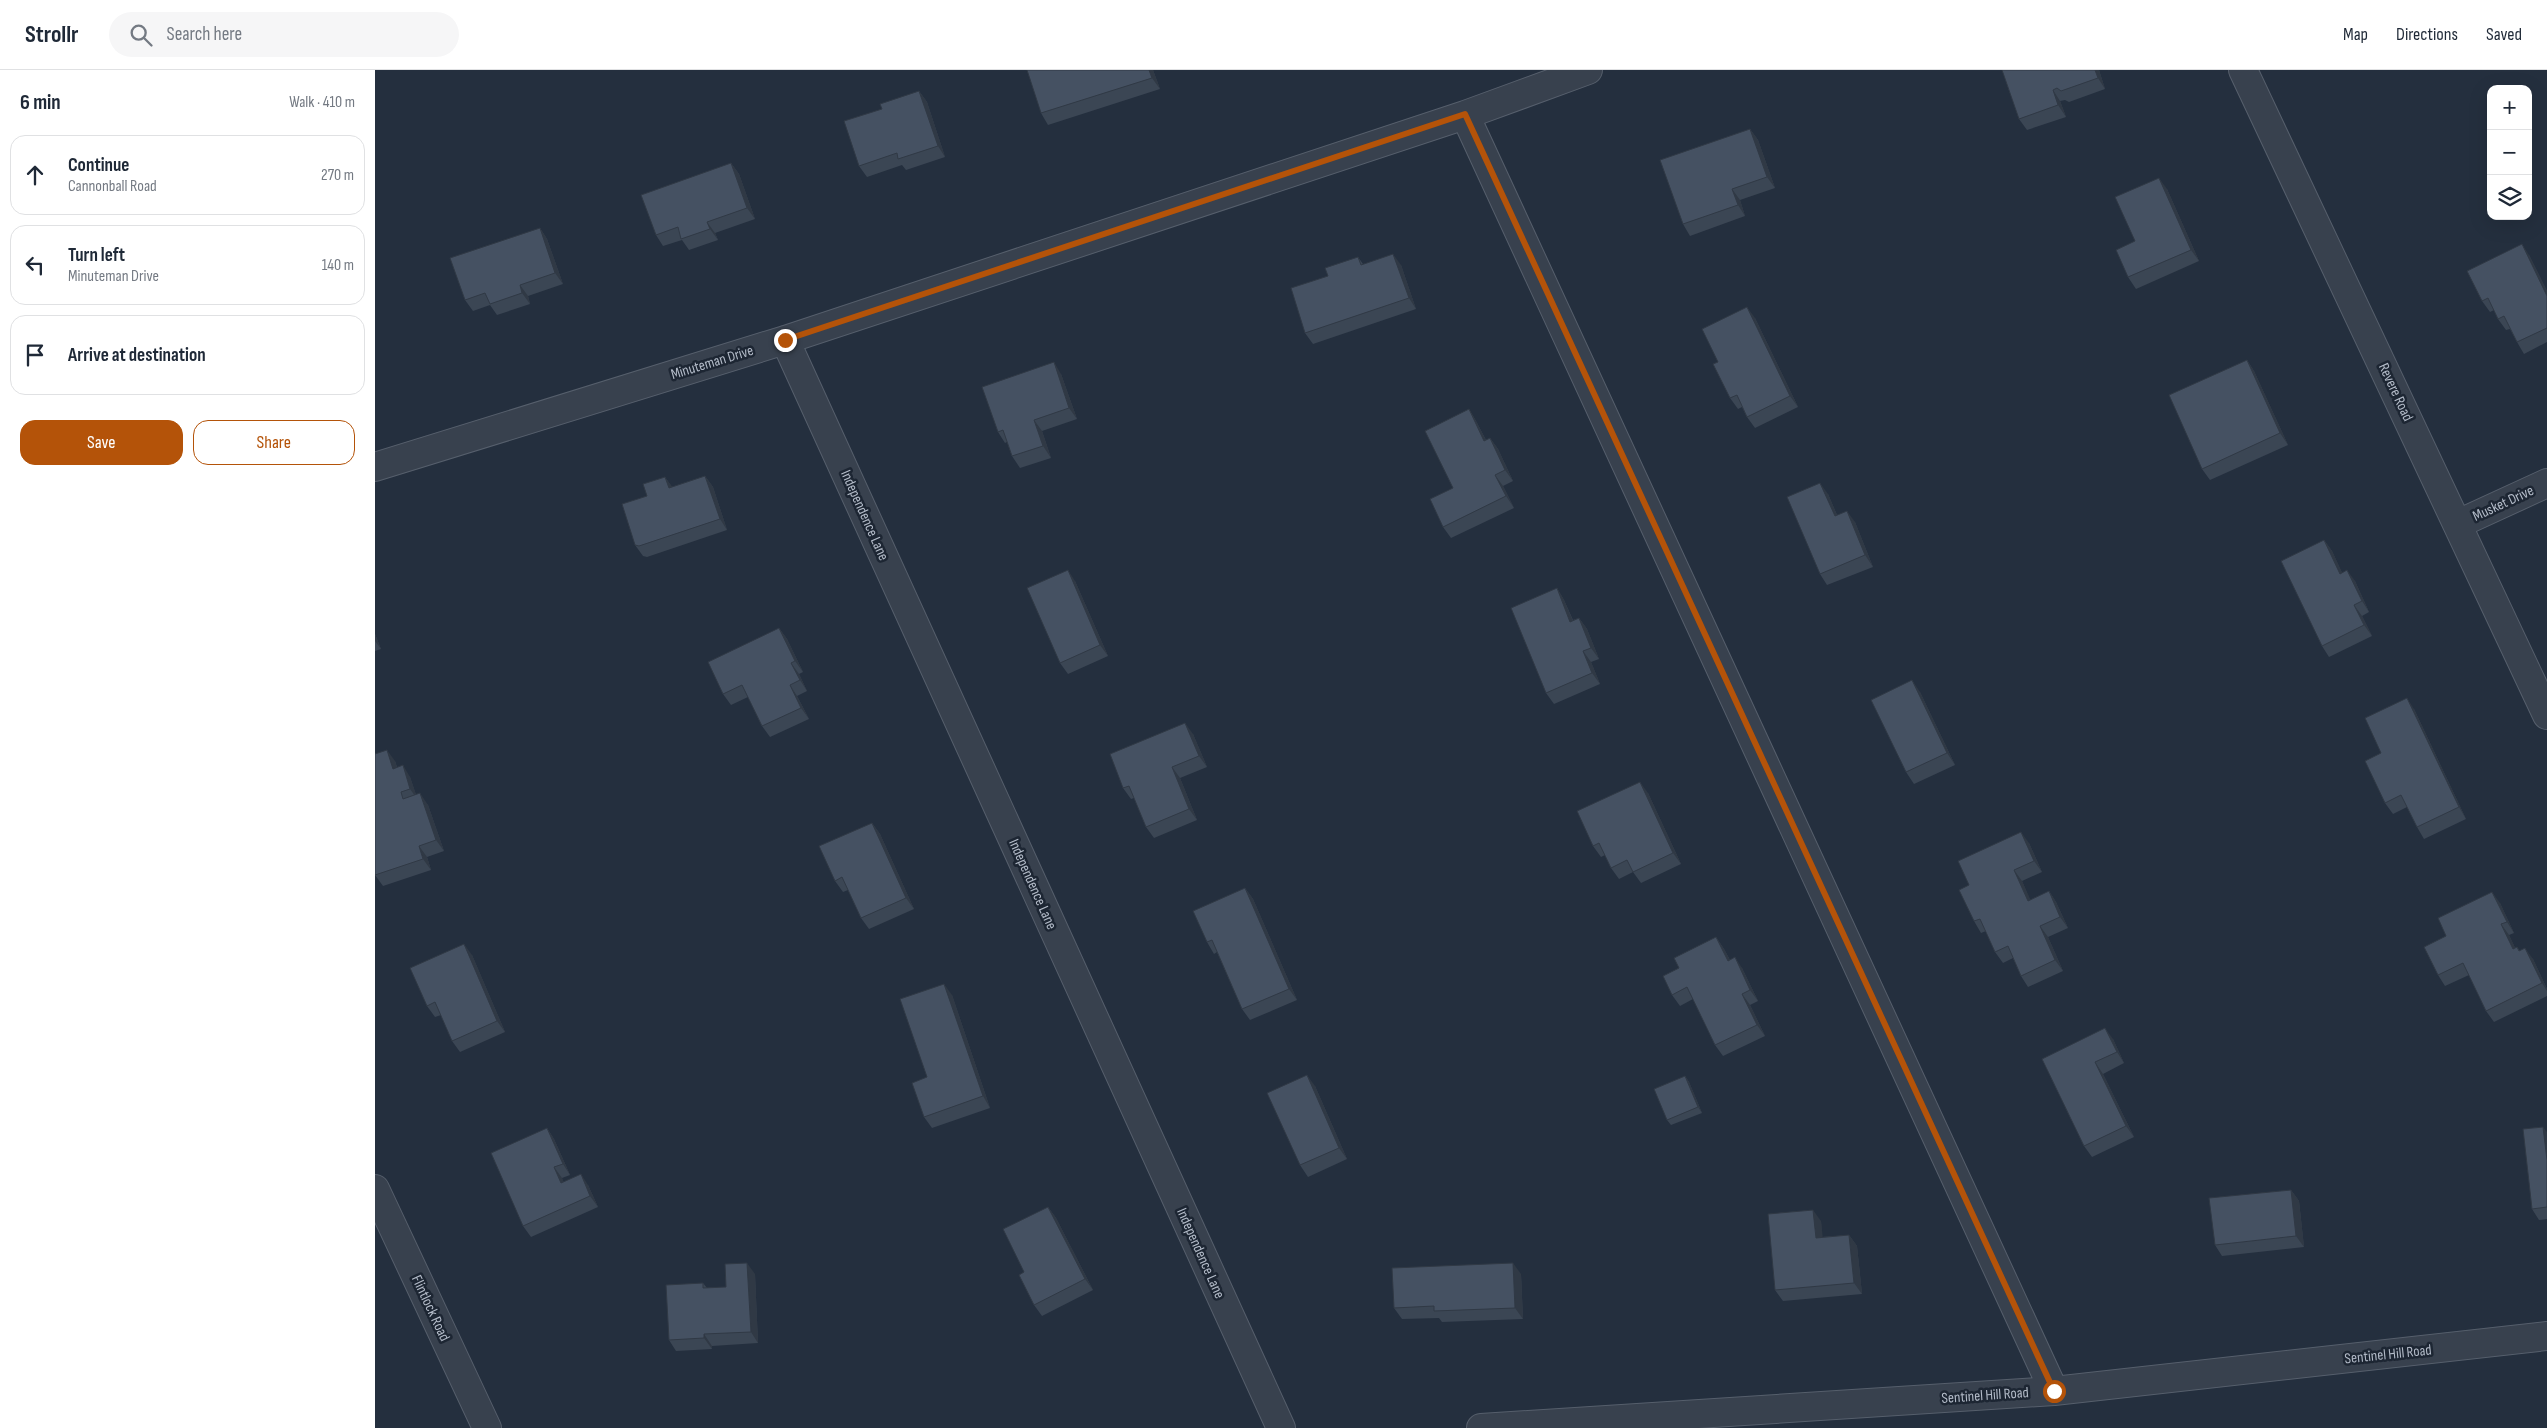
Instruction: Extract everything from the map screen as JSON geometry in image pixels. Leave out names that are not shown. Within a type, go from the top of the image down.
[{"type":"street","name":"Minuteman Drive","points":[[375,467],[785,340],[1465,114],[1588,70]]},
{"type":"street","name":"Revere Road","points":[[2243,70],[2547,716]]},
{"type":"street","points":[[1465,114],[2054,1391]]},
{"type":"street","name":"Independence Lane","points":[[785,340],[1281,1428]]},
{"type":"street","name":"Musket Drive","points":[[2458,524],[2547,483]]},
{"type":"street","name":"Flintlock Road","points":[[375,1189],[487,1428]]},
{"type":"street","name":"Sentinel Hill Road","points":[[1481,1428],[2054,1391],[2547,1336]]},
{"type":"building","points":[[1027,70],[1149,70],[1152,78],[1041,113]]},
{"type":"building","points":[[2002,70],[2095,70],[2098,78],[2061,91],[2057,88],[2053,90],[2058,105],[2019,119]]},
{"type":"building","points":[[919,91],[938,146],[898,159],[897,153],[859,166],[844,121],[882,109],[880,104]]},
{"type":"building","points":[[1750,129],[1767,177],[1732,189],[1738,205],[1683,224],[1660,160]]},
{"type":"building","points":[[731,163],[747,208],[707,222],[710,229],[681,239],[678,227],[656,235],[641,195]]},
{"type":"building","points":[[2159,178],[2191,250],[2128,277],[2116,250],[2135,241],[2115,197]]},
{"type":"building","points":[[540,228],[555,273],[520,285],[522,293],[490,304],[485,293],[465,300],[450,258]]},
{"type":"building","points":[[2522,244],[2547,296],[2547,328],[2517,342],[2504,316],[2498,319],[2488,298],[2482,301],[2467,271]]},
{"type":"building","points":[[1393,254],[1409,298],[1305,333],[1291,288],[1328,276],[1325,268],[1358,257],[1361,265]]},
{"type":"building","points":[[1747,307],[1790,396],[1747,417],[1737,395],[1730,398],[1713,364],[1718,362],[1702,329]]},
{"type":"building","points":[[2247,360],[2280,433],[2202,469],[2169,395]]},
{"type":"building","points":[[1054,362],[1069,408],[1034,420],[1043,446],[1012,456],[1003,430],[998,432],[982,387]]},
{"type":"building","points":[[1469,409],[1484,441],[1490,438],[1505,470],[1495,475],[1506,496],[1443,527],[1430,499],[1453,488],[1425,431]]},
{"type":"building","points":[[705,476],[720,519],[639,546],[635,545],[622,504],[647,496],[643,484],[665,477],[669,488]]},
{"type":"building","points":[[1820,483],[1835,516],[1847,511],[1865,555],[1820,574],[1787,497]]},
{"type":"building","points":[[2324,540],[2340,574],[2347,570],[2362,601],[2354,605],[2364,625],[2322,646],[2281,561]]},
{"type":"building","points":[[1068,570],[1100,645],[1060,663],[1027,588]]},
{"type":"building","points":[[1557,588],[1570,622],[1579,618],[1591,648],[1583,651],[1592,673],[1546,693],[1511,608]]},
{"type":"building","points":[[779,628],[795,661],[791,663],[800,680],[790,685],[801,708],[762,726],[742,685],[723,694],[708,662]]},
{"type":"building","points":[[1912,680],[1947,753],[1906,772],[1871,700]]},
{"type":"building","points":[[2407,698],[2459,807],[2417,827],[2401,795],[2385,803],[2365,761],[2381,753],[2365,718]]},
{"type":"building","points":[[1185,723],[1199,756],[1172,767],[1189,809],[1146,827],[1129,786],[1123,788],[1110,754]]},
{"type":"building","points":[[387,750],[393,769],[403,765],[410,789],[401,792],[403,799],[420,793],[436,840],[419,846],[423,859],[375,875],[375,754]]},
{"type":"building","points":[[1640,782],[1673,853],[1633,872],[1627,860],[1611,868],[1599,843],[1593,846],[1577,811]]},
{"type":"building","points":[[872,823],[906,898],[861,918],[842,877],[835,881],[819,846]]},
{"type":"building","points":[[2021,832],[2034,861],[2014,870],[2028,901],[2049,891],[2060,917],[2040,926],[2055,960],[2021,976],[2008,946],[1995,952],[1980,919],[1974,921],[1959,890],[1969,885],[1958,861]]},
{"type":"building","points":[[1245,888],[1289,989],[1242,1009],[1212,940],[1207,942],[1193,911]]},
{"type":"building","points":[[2492,892],[2507,922],[2501,924],[2513,949],[2517,947],[2519,951],[2525,948],[2542,983],[2486,1011],[2463,963],[2438,975],[2424,947],[2446,936],[2438,918]]},
{"type":"building","points":[[1716,937],[1728,961],[1735,957],[1750,990],[1742,994],[1757,1025],[1715,1045],[1687,987],[1672,995],[1663,976],[1679,968],[1674,958]]},
{"type":"building","points":[[464,944],[497,1021],[452,1041],[435,1002],[427,1006],[410,968]]},
{"type":"building","points":[[944,984],[983,1096],[924,1117],[912,1083],[927,1077],[900,999]]},
{"type":"building","points":[[2105,1028],[2117,1052],[2095,1062],[2126,1126],[2084,1146],[2042,1059]]},
{"type":"building","points":[[1307,1075],[1339,1148],[1300,1165],[1267,1093]]},
{"type":"building","points":[[1685,1076],[1698,1107],[1667,1120],[1654,1089]]},
{"type":"building","points":[[2543,1127],[2547,1160],[2547,1207],[2532,1209],[2523,1129]]},
{"type":"building","points":[[547,1128],[563,1164],[554,1167],[561,1183],[581,1174],[590,1196],[523,1226],[491,1153]]},
{"type":"building","points":[[2291,1190],[2296,1236],[2215,1245],[2209,1198]]},
{"type":"building","points":[[1048,1207],[1085,1279],[1034,1305],[1019,1275],[1024,1272],[1003,1229]]},
{"type":"building","points":[[1813,1210],[1816,1238],[1849,1235],[1854,1283],[1775,1290],[1768,1214]]},
{"type":"building","points":[[747,1263],[751,1332],[704,1334],[704,1338],[669,1340],[666,1285],[703,1283],[703,1288],[726,1287],[725,1264]]},
{"type":"building","points":[[1513,1263],[1515,1308],[1434,1311],[1434,1306],[1394,1308],[1392,1268]]},
{"type":"route","points":[[785,340],[1465,114],[2054,1391]]}]
